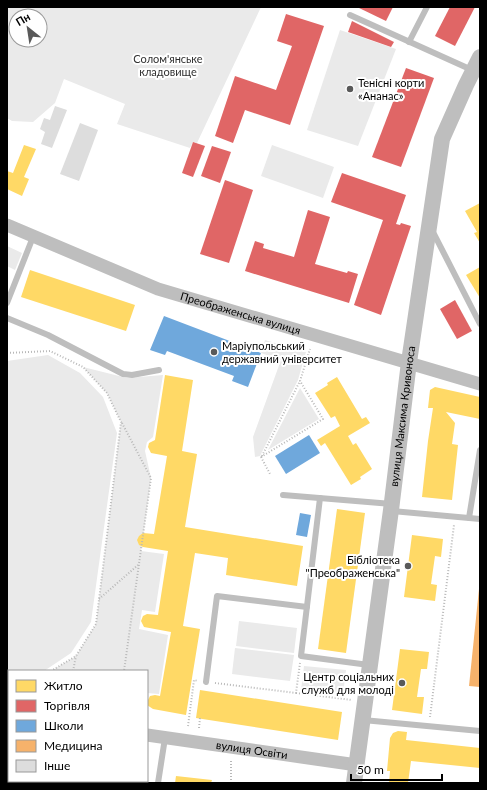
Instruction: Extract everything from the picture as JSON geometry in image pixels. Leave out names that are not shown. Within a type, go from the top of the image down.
[{"type":"street","name":"вулиця Максима Кривоноса","points":[[354,783],[409,362],[442,139],[477,64]]},
{"type":"street","name":"Преображенська вулиця","points":[[7,226],[158,289],[480,384]]},
{"type":"street","name":"вулиця Освіти","points":[[148,735],[356,765]]},
{"type":"lane","points":[[409,42],[427,7]]},
{"type":"lane","points":[[350,15],[409,42],[477,64]]},
{"type":"lane","points":[[429,225],[480,324]]},
{"type":"lane","points":[[7,303],[33,237]]},
{"type":"lane","points":[[7,318],[48,335],[123,374],[132,375],[159,370]]},
{"type":"lane","points":[[469,518],[480,450]]},
{"type":"lane","points":[[283,495],[391,507],[480,520]]},
{"type":"lane","points":[[320,498],[301,656],[370,666]]},
{"type":"lane","points":[[206,682],[217,596],[307,607]]},
{"type":"lane","points":[[363,720],[480,731]]},
{"type":"lane","points":[[158,783],[165,738]]},
{"type":"path","points":[[261,457],[300,381],[310,349]]},
{"type":"path","points":[[7,353],[50,351],[83,367],[108,393],[151,478],[124,670]]},
{"type":"path","points":[[261,457],[323,419],[300,381]]},
{"type":"path","points":[[73,670],[76,656],[96,624],[122,422]]},
{"type":"path","points":[[261,457],[270,474]]},
{"type":"path","points":[[428,726],[455,517]]},
{"type":"path","points":[[99,599],[139,564]]},
{"type":"path","points":[[53,670],[76,656]]},
{"type":"path","points":[[296,693],[301,656]]},
{"type":"path","points":[[188,726],[194,680],[354,700]]},
{"type":"path","points":[[199,728],[200,718]]},
{"type":"path","points":[[231,783],[232,748]]},
{"type":"green space","name":"Солом'янське кладовище","points":[[7,7],[261,7],[197,143],[193,142],[190,148],[117,124],[125,104],[64,79],[55,103],[33,122],[12,121],[7,118]]},
{"type":"green space","name":"Тенісні корти «Ананас»","points":[[340,30],[396,49],[358,146],[307,130]]},
{"type":"green space","points":[[272,145],[334,167],[323,198],[261,176]]},
{"type":"green space","points":[[7,246],[22,253],[15,270],[7,266]]},
{"type":"green space","points":[[265,340],[306,352],[298,380],[260,456],[255,457],[253,437],[281,360],[261,353]]},
{"type":"green space","points":[[48,355],[80,373],[103,397],[117,433],[91,622],[71,653],[46,670],[8,670],[7,682],[7,361]]},
{"type":"green space","points":[[83,367],[127,378],[163,375],[153,437],[147,442],[145,451],[151,478],[141,551],[164,554],[155,612],[142,610],[139,629],[168,635],[159,694],[148,693],[148,670],[53,670],[76,656],[96,624],[121,422],[107,393]]},
{"type":"green space","points":[[300,388],[319,419],[268,450]]},
{"type":"green space","points":[[239,621],[297,628],[294,653],[236,646]]},
{"type":"green space","points":[[235,648],[294,655],[290,681],[232,674]]},
{"type":"green space","points":[[304,666],[346,670],[343,695],[301,690]]},
{"type":"building: Житло","points":[[24,145],[36,149],[24,177],[29,179],[22,196],[7,189],[7,171],[13,173]]},
{"type":"building: Житло","points":[[480,203],[480,243],[474,233],[477,232],[465,211]]},
{"type":"building: Житло","points":[[480,267],[480,298],[466,275]]},
{"type":"building: Житло","points":[[30,270],[135,305],[126,331],[21,297]]},
{"type":"building: Житло","points":[[165,375],[193,380],[182,451],[197,454],[185,527],[303,546],[297,586],[226,575],[228,558],[195,553],[183,626],[200,629],[186,715],[153,709],[148,706],[150,696],[160,696],[171,632],[144,627],[141,621],[143,616],[147,614],[158,615],[168,551],[143,547],[139,545],[137,540],[143,533],[154,534],[167,456],[151,453],[148,447],[149,443],[155,440]]},
{"type":"building: Житло","points":[[337,377],[362,419],[366,417],[370,423],[348,436],[353,445],[356,443],[372,469],[360,477],[361,479],[351,485],[325,443],[321,446],[317,440],[340,426],[335,416],[331,418],[315,393]]},
{"type":"building: Житло","points":[[435,387],[480,397],[480,419],[446,412],[455,423],[452,444],[458,445],[452,500],[422,497],[433,408],[428,408],[430,390]]},
{"type":"building: Житло","points":[[337,509],[365,513],[346,653],[318,649]]},
{"type":"building: Житло","points":[[412,535],[443,539],[441,557],[435,556],[431,584],[437,585],[435,601],[404,597]]},
{"type":"building: Житло","points":[[400,649],[429,652],[427,669],[421,669],[417,697],[424,697],[422,714],[392,710]]},
{"type":"building: Житло","points":[[200,690],[342,712],[338,740],[196,718]]},
{"type":"building: Житло","points":[[398,731],[407,732],[406,740],[480,748],[480,768],[411,761],[408,783],[389,783],[390,771],[387,771],[390,738],[393,733]]},
{"type":"building: Житло","points":[[7,745],[8,757],[7,757]]},
{"type":"building: Житло","points":[[176,776],[212,780],[211,783],[175,783]]},
{"type":"building: Житло","points":[[78,782],[146,782],[146,783]]},
{"type":"building: Торгівля","points":[[357,7],[393,7],[386,21]]},
{"type":"building: Торгівля","points":[[450,7],[475,7],[455,46],[435,36]]},
{"type":"building: Торгівля","points":[[286,14],[324,26],[290,125],[245,110],[233,143],[215,136],[235,76],[276,90],[292,46],[277,41]]},
{"type":"building: Торгівля","points":[[352,21],[394,42],[391,47],[348,32]]},
{"type":"building: Торгівля","points":[[406,68],[434,78],[401,167],[372,157]]},
{"type":"building: Торгівля","points":[[193,142],[205,146],[193,177],[182,173]]},
{"type":"building: Торгівля","points":[[212,146],[231,152],[220,183],[201,176]]},
{"type":"building: Торгівля","points":[[342,173],[406,195],[396,224],[400,225],[401,223],[411,226],[381,315],[354,305],[383,220],[331,202]]},
{"type":"building: Торгівля","points":[[225,180],[253,190],[229,263],[200,254]]},
{"type":"building: Торгівля","points":[[308,210],[330,217],[315,264],[347,273],[348,271],[358,274],[349,303],[245,271],[255,241],[264,244],[263,248],[294,257]]},
{"type":"building: Торгівля","points":[[455,300],[472,331],[457,339],[440,309]]},
{"type":"building: Школи","name":"Маріупольський державний університет","points":[[164,316],[261,353],[248,387],[232,381],[234,376],[167,351],[165,355],[150,350]]},
{"type":"building: Школи","points":[[309,435],[320,453],[286,474],[275,456]]},
{"type":"building: Школи","points":[[300,513],[311,515],[307,537],[296,535]]},
{"type":"building: Медицина","points":[[480,589],[480,687],[469,686]]},
{"type":"building: Інше","points":[[55,106],[67,110],[52,148],[41,144],[45,132],[40,129],[44,118],[50,120]]},
{"type":"building: Інше","points":[[80,123],[98,130],[79,181],[60,174]]},
{"type":"place","name":"Тенісні корти «Ананас»","points":[[350,89]]},
{"type":"place","name":"Маріупольський державний університет","points":[[214,352]]},
{"type":"place","name":"Бібліотека \"Преображенська\"","points":[[408,566]]},
{"type":"place","name":"Центр соціальних служб для молоді","points":[[402,683]]}]
